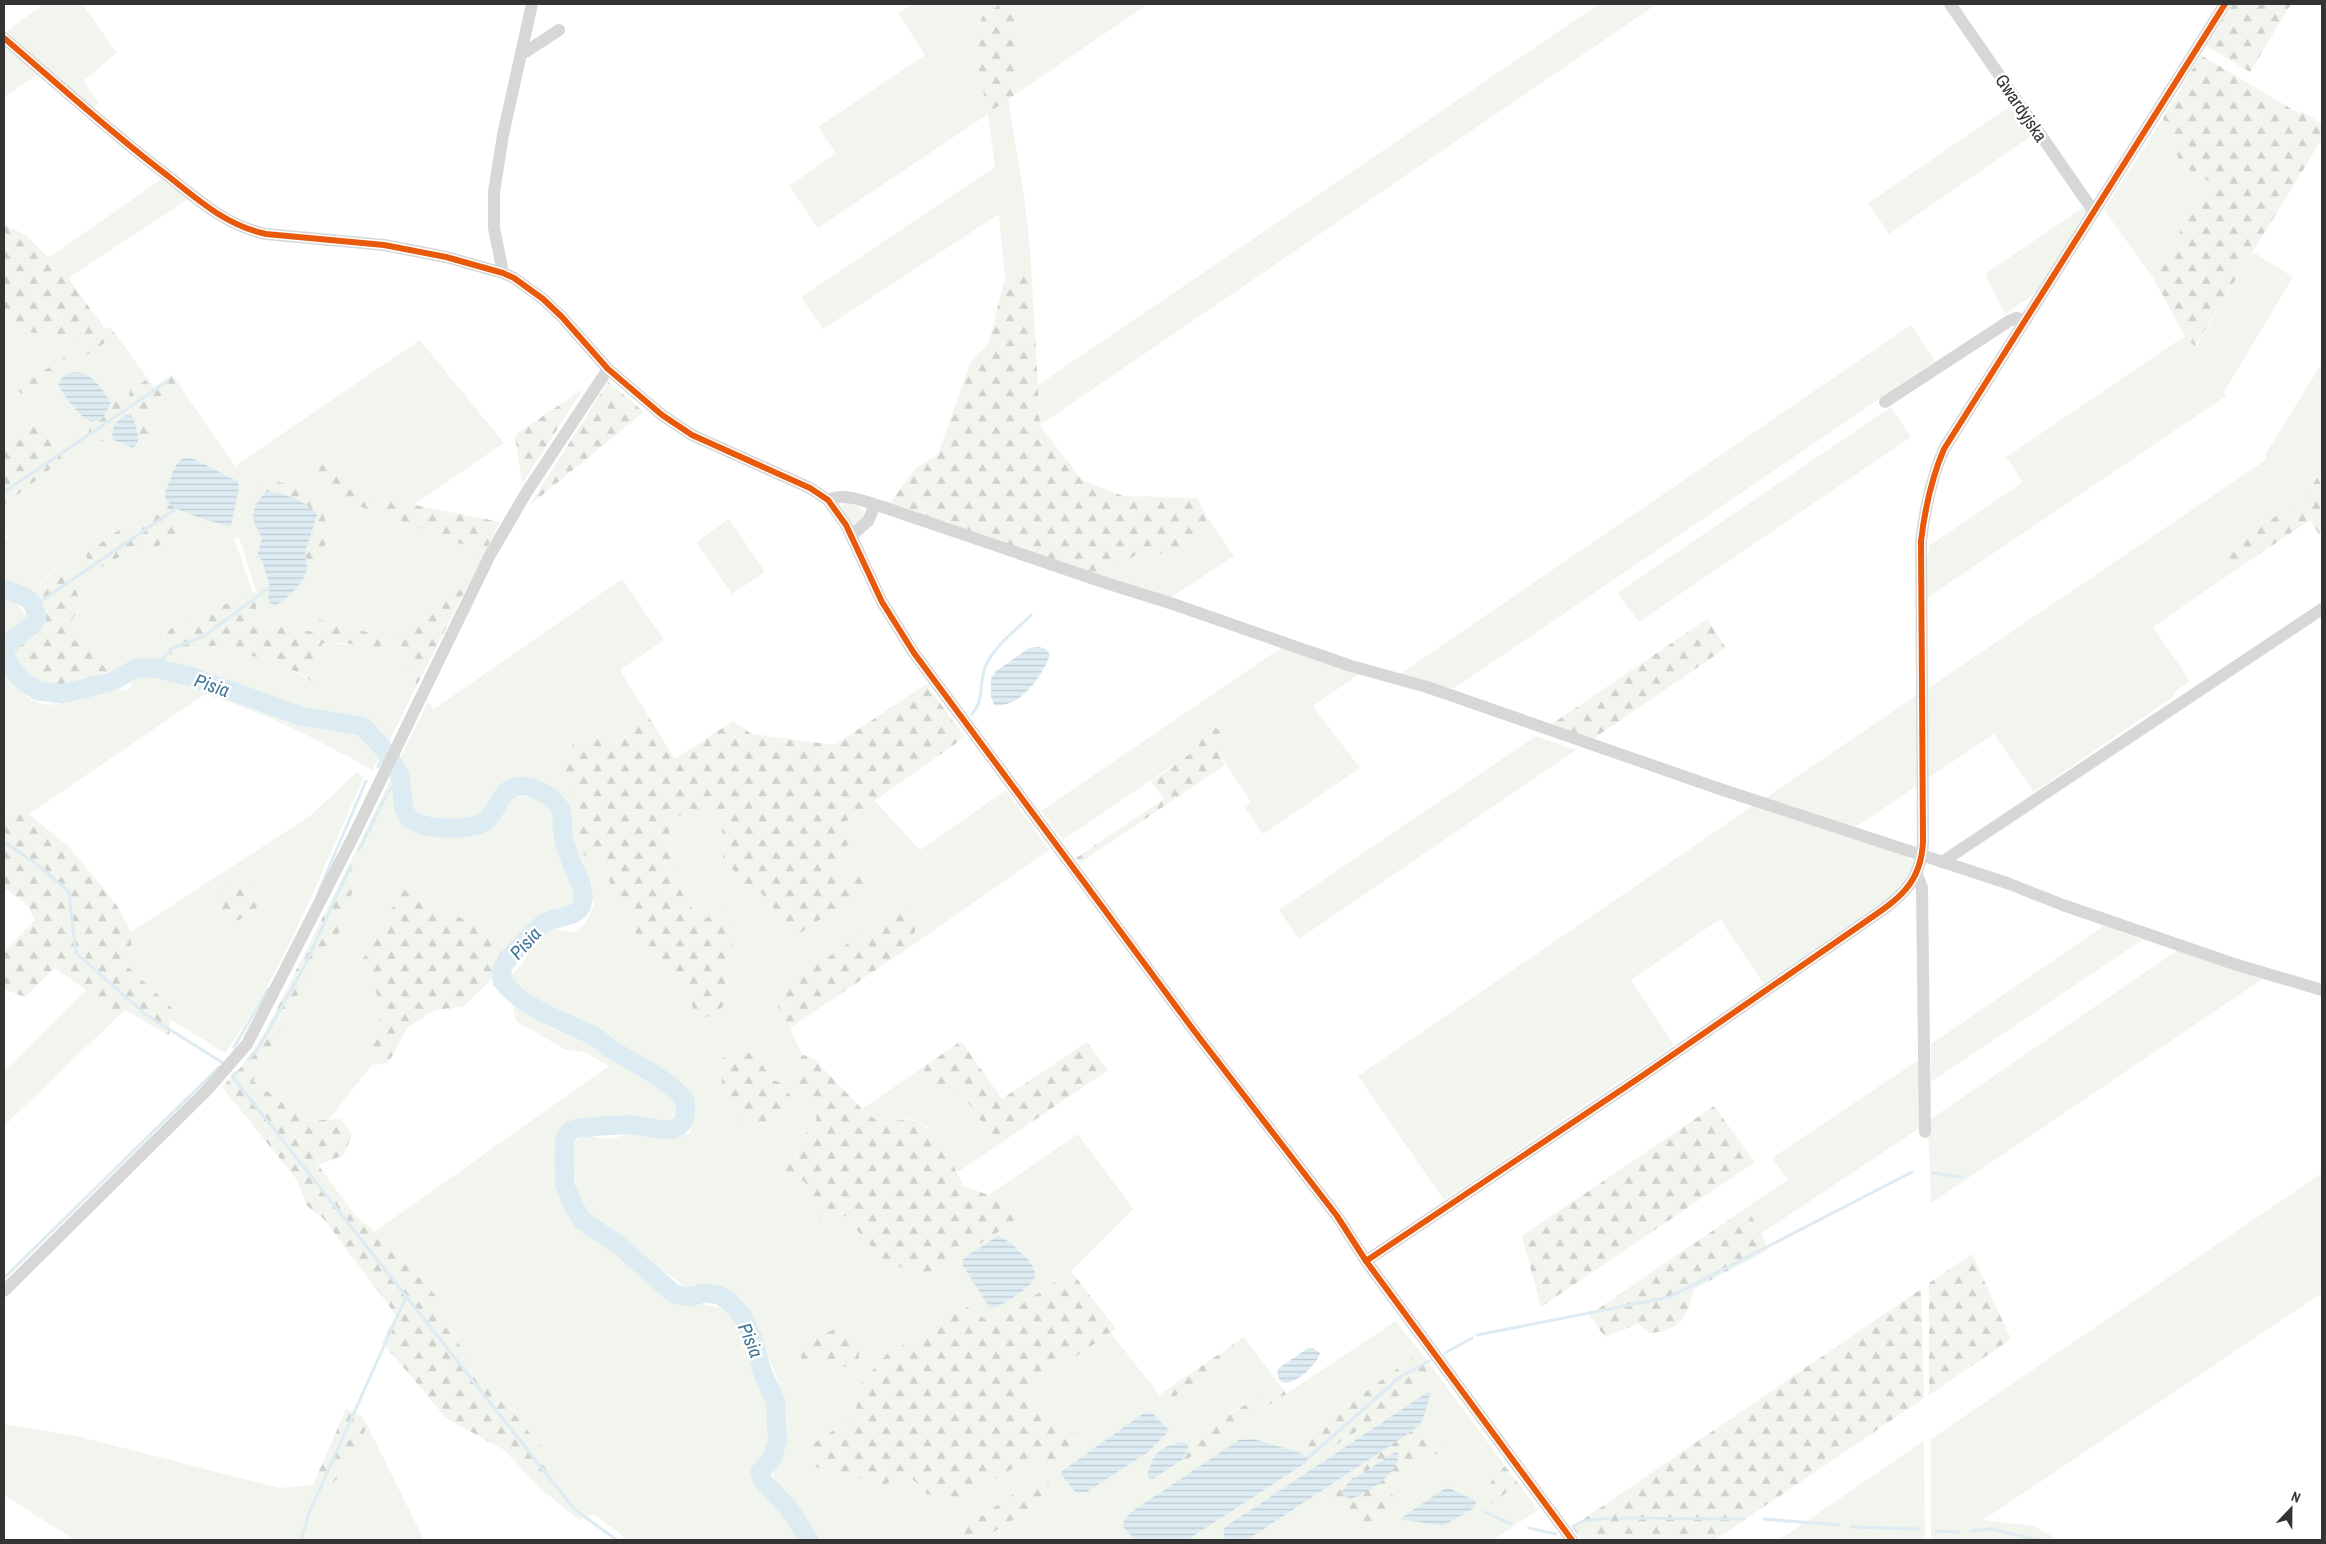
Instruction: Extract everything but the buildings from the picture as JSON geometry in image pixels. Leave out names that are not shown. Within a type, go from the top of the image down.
[{"type":"street","points":[[503,273],[494,228],[494,192],[503,135],[532,4]]},
{"type":"street","name":"Gwardyjska","points":[[1950,4],[2094,212]]},
{"type":"street","points":[[1366,1261],[1642,1076],[1886,908],[1901,896],[1916,875],[1922,855],[1920,540],[1925,508],[1935,470],[1944,449],[2225,4]]},
{"type":"street","points":[[521,53],[559,30]]},
{"type":"street","points":[[4,38],[139,154],[214,212],[240,227],[254,232],[282,236],[384,245],[446,257],[503,273],[528,287],[562,317],[608,369],[646,404],[692,435],[810,488],[828,500],[851,536],[882,602],[914,653],[1195,1032],[1337,1216],[1366,1261],[1572,1540]]},
{"type":"street","points":[[1885,402],[2009,321],[2016,318],[2026,320]]},
{"type":"street","points":[[4,1291],[208,1089],[247,1044],[274,995],[490,555],[526,493],[608,369]]},
{"type":"street","points":[[828,500],[834,497],[848,498],[876,505],[1173,604],[1351,666],[1427,687],[1579,741],[1922,855],[2234,964],[2322,990]]},
{"type":"street","points":[[851,536],[868,520],[876,505]]},
{"type":"street","points":[[1942,862],[2322,609]]},
{"type":"street","points":[[1916,875],[1922,888],[1925,1132]]},
{"type":"green space","points":[[44,4],[82,4],[117,53],[83,81],[99,103],[93,107],[4,33]]},
{"type":"green space","points":[[913,4],[1000,4],[982,17],[988,113],[1008,99],[1025,202],[1031,262],[1005,278],[999,214],[823,329],[801,297],[995,167],[988,114],[818,228],[789,186],[836,153],[818,127],[925,55],[898,13]]},
{"type":"green space","points":[[1000,4],[1012,4],[1016,21],[1016,94],[988,113],[974,48],[982,17]]},
{"type":"green space","points":[[1012,4],[1148,4],[1016,94],[1016,21]]},
{"type":"green space","points":[[1599,4],[1657,4],[1040,425],[1038,385]]},
{"type":"green space","points":[[2233,4],[2291,4],[2250,72],[2206,46]]},
{"type":"green space","points":[[4,46],[38,74],[4,97]]},
{"type":"green space","points":[[2201,55],[2300,114],[2301,111],[2322,124],[2322,139],[2195,346],[2185,336],[2151,274],[2213,184],[2181,165],[2163,118]]},
{"type":"green space","points":[[2015,103],[2036,133],[1889,234],[1868,203]]},
{"type":"green space","points":[[2163,118],[2181,165],[2213,184],[2151,274],[2104,210]]},
{"type":"green space","points":[[162,179],[187,200],[68,278],[48,258]]},
{"type":"green space","points":[[2084,207],[2088,215],[2040,290],[2005,314],[1985,274]]},
{"type":"green space","points":[[4,224],[27,236],[68,278],[105,329],[110,327],[116,335],[76,363],[21,394],[18,388],[87,342],[24,331],[4,317]]},
{"type":"green space","points":[[2253,252],[2293,277],[2224,392],[2226,396],[1924,600],[1925,557],[1929,554],[1929,546],[2023,482],[2006,457],[2185,336],[2196,346]]},
{"type":"green space","points":[[1031,262],[1040,425],[1082,480],[1123,496],[1197,498],[1208,519],[1180,553],[1137,554],[1103,576],[888,506],[915,469],[938,454],[971,361],[988,345],[1005,278]]},
{"type":"green space","points":[[7,319],[24,331],[87,342],[19,388],[21,393],[76,363],[116,335],[148,379],[130,390],[129,397],[111,403],[105,393],[60,380],[58,384],[72,406],[91,422],[87,443],[112,439],[133,448],[148,407],[177,382],[235,466],[420,340],[504,443],[412,506],[375,497],[324,459],[331,496],[483,552],[419,621],[387,637],[319,620],[314,632],[256,623],[256,591],[239,537],[234,538],[253,594],[172,628],[162,637],[169,654],[202,646],[222,645],[269,661],[315,683],[315,662],[323,643],[398,647],[417,685],[388,744],[376,731],[360,720],[350,721],[303,711],[266,695],[229,683],[145,660],[108,672],[95,654],[74,641],[69,625],[82,605],[62,565],[53,571],[34,591],[4,579],[4,541],[8,538],[4,533],[4,499],[62,460],[52,436],[4,440],[4,321]],"holes":[[[194,459],[237,481],[233,519],[190,513],[180,509],[176,535],[148,552],[123,554],[127,524],[170,505],[166,500]]]},
{"type":"green space","points":[[1911,325],[1935,361],[1456,687],[1442,690],[1400,674]]},
{"type":"green space","points":[[2322,363],[2322,470],[2300,504],[2258,526],[2225,555],[2224,578],[2153,627],[2190,681],[2177,690],[2173,697],[2034,792],[1994,734],[1925,780],[1924,691],[2267,459],[2265,455]]},
{"type":"green space","points":[[172,375],[177,382],[148,407],[153,425],[147,436],[137,444],[139,436],[112,430],[112,439],[96,443],[86,443],[91,422],[102,419],[111,403],[129,397],[130,390],[148,379],[154,387]]},
{"type":"green space","points":[[608,382],[644,412],[530,505]]},
{"type":"green space","points":[[583,389],[522,484],[515,435]]},
{"type":"green space","points":[[1891,407],[1911,437],[1639,622],[1617,593]]},
{"type":"green space","points":[[41,424],[52,436],[62,460],[4,505],[4,440],[10,435]]},
{"type":"green space","points":[[323,459],[375,497],[500,522],[417,685],[397,647],[391,649],[342,643],[323,643],[315,662],[315,684],[302,674],[224,645],[192,647],[169,654],[162,637],[172,628],[256,591],[256,623],[314,632],[319,620],[387,637],[419,621],[483,552],[331,496],[314,466]]},
{"type":"green space","points":[[2322,470],[2322,529],[2319,534],[2310,520],[2224,578],[2225,556],[2258,526],[2300,504]]},
{"type":"green space","points":[[272,480],[297,488],[308,494],[322,508],[326,526],[323,555],[320,563],[314,570],[305,575],[307,567],[305,556],[315,527],[261,494],[256,504],[250,497],[257,484]]},
{"type":"green space","points":[[846,503],[859,506],[864,512],[862,519],[852,527],[841,507]]},
{"type":"green space","points":[[170,505],[180,509],[176,535],[148,552],[123,554],[107,565],[93,569],[88,564],[86,554],[127,524]]},
{"type":"green space","points":[[729,519],[765,572],[732,594],[696,542]]},
{"type":"green space","points":[[1208,519],[1234,556],[1170,598],[1103,576],[1137,554],[1180,553]]},
{"type":"green space","points":[[62,564],[72,575],[72,582],[82,605],[69,625],[75,641],[95,654],[108,672],[75,685],[52,688],[31,675],[18,664],[12,655],[18,644],[45,622],[42,602],[34,591]]},
{"type":"green space","points":[[622,579],[664,640],[620,670],[644,709],[635,717],[624,734],[564,772],[583,820],[573,827],[578,834],[584,855],[600,865],[649,959],[663,974],[683,983],[693,1008],[728,984],[725,974],[733,956],[701,922],[682,893],[668,836],[674,817],[711,809],[722,823],[723,857],[748,889],[754,885],[856,873],[830,874],[834,860],[849,844],[842,824],[875,801],[920,850],[1006,790],[1049,850],[910,947],[918,921],[779,1013],[790,1028],[802,1055],[794,1073],[805,1102],[817,1119],[805,1135],[786,1173],[805,1182],[820,1218],[848,1216],[873,1246],[925,1281],[1019,1217],[989,1195],[1078,1134],[1133,1209],[1071,1271],[992,1324],[860,1385],[855,1416],[807,1448],[906,1472],[927,1494],[952,1503],[1039,1454],[1083,1447],[1074,1430],[1045,1418],[1030,1387],[1111,1333],[1159,1395],[1171,1399],[1250,1345],[1280,1385],[1231,1412],[1189,1446],[1184,1442],[1170,1446],[1153,1479],[1183,1459],[1184,1461],[1396,1321],[1420,1352],[1306,1435],[1307,1464],[1438,1375],[1505,1466],[1495,1474],[1492,1503],[1518,1483],[1538,1510],[1493,1540],[981,1540],[1053,1494],[1045,1473],[946,1540],[818,1540],[800,1512],[775,1482],[776,1458],[785,1418],[784,1405],[780,1388],[765,1349],[745,1313],[734,1299],[724,1291],[711,1289],[691,1293],[678,1281],[656,1267],[648,1258],[631,1249],[586,1216],[578,1201],[572,1159],[573,1146],[577,1140],[587,1136],[609,1139],[635,1133],[685,1135],[690,1133],[692,1125],[690,1093],[678,1086],[655,1067],[568,1016],[526,997],[510,984],[510,976],[525,960],[528,951],[546,932],[551,929],[574,932],[585,924],[594,905],[571,844],[568,810],[556,795],[526,780],[517,780],[506,786],[485,815],[473,822],[453,822],[411,809],[400,759],[428,702],[434,709]],"holes":[[[814,1357],[858,1363],[827,1371]]]},
{"type":"green space","points":[[4,596],[16,603],[29,620],[4,640]]},
{"type":"green space","points":[[1707,619],[1726,648],[1590,741],[1549,726]]},
{"type":"green space","points":[[1281,648],[1362,672],[1313,706],[1360,768],[1263,834],[1244,807],[1251,802],[1218,752],[1221,732],[1216,727],[1207,726],[1199,735],[1198,748],[1063,840],[1041,811]]},
{"type":"green space","points":[[4,667],[14,682],[32,700],[40,704],[50,705],[109,690],[126,691],[131,687],[135,676],[149,675],[187,682],[262,707],[293,721],[364,734],[367,741],[376,745],[380,757],[372,770],[290,728],[248,709],[205,694],[28,815],[4,809]]},
{"type":"green space","points":[[926,684],[965,737],[842,824],[849,844],[834,860],[830,874],[856,873],[873,883],[796,936],[755,885],[748,889],[723,857],[722,823],[711,810],[674,817],[668,836],[682,893],[701,922],[721,908],[731,919],[733,956],[725,974],[730,997],[717,1013],[701,1019],[693,1008],[683,983],[663,974],[649,959],[600,865],[584,855],[578,834],[573,826],[583,820],[564,772],[573,744],[624,734],[635,717],[644,709],[675,759],[733,721],[752,734],[835,745]]},
{"type":"green space","points":[[1917,695],[1918,785],[1854,828],[1764,799]]},
{"type":"green space","points":[[1207,726],[1221,731],[1222,742],[1218,752],[1225,765],[1080,863],[1076,858],[1164,799],[1151,782],[1198,748],[1199,735]]},
{"type":"green space","points":[[1536,736],[1576,750],[1299,939],[1279,910]]},
{"type":"green space","points":[[357,772],[364,777],[318,883],[266,988],[225,1053],[171,1020],[172,1008],[127,966],[133,935],[131,932],[310,816]]},
{"type":"green space","points":[[392,776],[397,806],[404,822],[409,827],[426,832],[476,836],[493,824],[513,797],[535,799],[544,804],[553,811],[560,850],[575,886],[575,897],[573,904],[538,921],[515,945],[403,889],[378,993],[384,1013],[368,1043],[369,1063],[372,1065],[329,1119],[303,1121],[287,1106],[253,1081],[304,982],[334,946],[353,890],[351,861]]},
{"type":"green space","points":[[1754,805],[1898,851],[1915,862],[1911,877],[1899,891],[1764,984],[1720,919],[1631,980],[1674,1045],[1444,1200],[1358,1076]]},
{"type":"green space","points":[[4,809],[31,816],[69,847],[116,904],[133,935],[127,966],[172,1008],[169,1036],[125,1010],[111,1023],[105,1016],[108,1006],[55,968],[25,997],[4,989],[4,951],[35,920],[27,904],[4,888]]},
{"type":"green space","points":[[351,861],[353,890],[334,947],[304,982],[253,1081],[287,1106],[303,1121],[340,1119],[352,1134],[344,1155],[318,1165],[355,1215],[392,1247],[435,1295],[447,1329],[560,1471],[541,1489],[504,1450],[446,1418],[382,1342],[396,1315],[323,1218],[307,1206],[297,1180],[222,1087],[243,1065],[265,1032]]},
{"type":"green space","points":[[237,881],[260,886],[263,900],[251,914],[236,921],[215,903],[217,889]]},
{"type":"green space","points":[[403,889],[515,945],[497,962],[494,977],[463,1007],[435,1010],[408,1027],[388,1063],[372,1065],[369,1063],[368,1043],[384,1013],[363,959]]},
{"type":"green space","points":[[907,903],[918,921],[910,947],[790,1028],[779,1013],[777,992]]},
{"type":"green space","points":[[2104,926],[2142,940],[1931,1082],[1931,1044]]},
{"type":"green space","points":[[2182,947],[2264,978],[1931,1203],[1928,1121]]},
{"type":"green space","points":[[87,990],[108,1006],[105,1016],[111,1023],[4,1126],[4,1071]]},
{"type":"green space","points":[[513,1007],[535,1017],[555,1030],[574,1034],[592,1042],[652,1079],[673,1095],[679,1106],[676,1114],[670,1120],[654,1124],[640,1120],[610,1120],[573,1124],[560,1132],[555,1148],[567,1204],[584,1229],[629,1264],[652,1285],[680,1304],[702,1304],[724,1309],[735,1318],[746,1339],[753,1371],[772,1410],[770,1454],[760,1457],[754,1470],[757,1483],[769,1494],[800,1540],[628,1540],[594,1514],[579,1520],[541,1489],[559,1470],[447,1329],[435,1295],[392,1247],[374,1232],[609,1066],[584,1052],[564,1049],[516,1021]]},
{"type":"green space","points":[[961,1041],[1002,1099],[1087,1042],[1108,1070],[998,1145],[958,1088],[945,1097],[922,1068]]},
{"type":"green space","points":[[746,1051],[756,1057],[773,1080],[781,1083],[792,1098],[788,1116],[765,1130],[740,1122],[722,1083],[722,1059],[732,1052]]},
{"type":"green space","points":[[802,1055],[812,1057],[862,1109],[880,1123],[899,1120],[919,1122],[935,1137],[949,1157],[963,1186],[989,1195],[1020,1217],[925,1281],[892,1262],[889,1264],[862,1237],[848,1216],[820,1219],[805,1182],[786,1173],[782,1165],[795,1157],[805,1135],[817,1119],[805,1102],[794,1073]]},
{"type":"green space","points":[[1920,1059],[1921,1127],[1762,1233],[1746,1208],[1788,1180],[1772,1158]]},
{"type":"green space","points":[[922,1068],[945,1096],[958,1087],[998,1145],[958,1172],[927,1126],[912,1119],[880,1123],[862,1109]]},
{"type":"green space","points":[[1714,1106],[1755,1162],[1541,1307],[1522,1236]]},
{"type":"green space","points":[[2322,1173],[2322,1293],[1983,1520],[2035,1526],[2058,1540],[1931,1540],[1931,1439]]},
{"type":"green space","points":[[1746,1208],[1762,1233],[1768,1250],[1694,1289],[1685,1315],[1675,1326],[1660,1332],[1649,1333],[1638,1324],[1605,1337],[1589,1315]]},
{"type":"green space","points":[[1972,1254],[2011,1339],[1929,1395],[1929,1283]]},
{"type":"green space","points":[[1071,1271],[1116,1329],[1030,1388],[1045,1418],[1074,1430],[1083,1447],[1052,1468],[1039,1454],[952,1503],[927,1494],[906,1472],[885,1485],[812,1466],[807,1448],[855,1416],[860,1385],[887,1354],[967,1307],[992,1324]]},
{"type":"green space","points":[[1921,1289],[1924,1398],[1715,1540],[1582,1540],[1572,1527]]},
{"type":"green space","points":[[836,1328],[851,1331],[859,1343],[859,1363],[827,1371],[814,1357],[803,1364],[799,1348]]},
{"type":"green space","points":[[1244,1337],[1250,1345],[1171,1399],[1159,1395]]},
{"type":"green space","points":[[1420,1352],[1438,1375],[1307,1465],[1308,1458],[1298,1452],[1306,1435]]},
{"type":"green space","points":[[1280,1385],[1286,1394],[1183,1462],[1186,1452],[1208,1430],[1240,1408]]},
{"type":"green space","points":[[346,1409],[362,1417],[367,1425],[355,1457],[329,1488],[313,1485]]},
{"type":"green space","points":[[4,1424],[76,1436],[279,1488],[313,1485],[329,1488],[355,1457],[367,1425],[424,1540],[75,1540],[4,1495]]},
{"type":"green space","points":[[1414,1429],[1440,1437],[1447,1446],[1387,1488],[1398,1502],[1388,1520],[1365,1526],[1321,1491]]},
{"type":"green space","points":[[1924,1440],[1925,1540],[1779,1540],[1918,1445]]},
{"type":"green space","points":[[1505,1466],[1518,1483],[1492,1504],[1486,1493],[1495,1474]]},
{"type":"green space","points":[[1045,1473],[1053,1494],[981,1540],[946,1540]]},
{"type":"shaded area","points":[[73,372],[91,378],[108,397],[111,403],[102,419],[91,422],[76,410],[64,395],[58,384],[64,376]]},
{"type":"shaded area","points":[[126,415],[133,418],[138,434],[138,441],[133,448],[112,439],[115,425]]},
{"type":"shaded area","points":[[184,458],[194,459],[237,481],[239,487],[231,526],[185,512],[169,504],[166,500],[165,493],[173,471],[178,462]]},
{"type":"shaded area","points":[[266,491],[280,493],[293,498],[317,514],[305,552],[306,573],[295,590],[274,606],[270,603],[268,597],[270,587],[262,560],[257,557],[262,538],[254,522],[253,513],[256,504]]},
{"type":"shaded area","points":[[1039,647],[1046,649],[1050,655],[1036,681],[1013,702],[1004,705],[994,705],[991,696],[991,678],[996,671],[1029,648]]},
{"type":"shaded area","points":[[998,1236],[1010,1243],[1027,1259],[1032,1265],[1035,1276],[1023,1291],[1003,1304],[990,1308],[962,1264],[964,1258]]},
{"type":"shaded area","points":[[1308,1348],[1313,1348],[1320,1353],[1309,1370],[1289,1382],[1283,1382],[1279,1379],[1279,1368]]},
{"type":"shaded area","points":[[1428,1392],[1431,1393],[1422,1421],[1412,1431],[1247,1540],[1226,1540],[1223,1531],[1225,1527]]},
{"type":"shaded area","points":[[1144,1413],[1152,1413],[1169,1430],[1167,1433],[1148,1452],[1087,1492],[1076,1493],[1061,1474],[1062,1471]]},
{"type":"shaded area","points":[[1253,1439],[1298,1452],[1308,1458],[1307,1462],[1187,1540],[1135,1540],[1123,1527],[1124,1521],[1131,1512],[1239,1440]]},
{"type":"shaded area","points":[[1184,1442],[1189,1446],[1183,1459],[1153,1479],[1149,1478],[1147,1476],[1149,1468],[1157,1454],[1166,1447]]},
{"type":"shaded area","points":[[1395,1452],[1399,1454],[1397,1462],[1388,1476],[1351,1499],[1345,1496],[1342,1492],[1348,1483]]},
{"type":"shaded area","points":[[1447,1487],[1476,1501],[1475,1507],[1443,1526],[1400,1519]]},
{"type":"waterway","points":[[4,492],[168,381]]},
{"type":"waterway","points":[[35,605],[177,508]]},
{"type":"waterway","points":[[155,668],[171,649],[204,636],[270,587]]},
{"type":"waterway","name":"Pisia","points":[[4,589],[22,595],[30,601],[35,610],[37,618],[33,624],[11,642],[4,655],[23,681],[38,691],[62,694],[111,682],[137,668],[155,668],[192,677],[301,716],[362,726],[384,750],[397,770],[401,782],[405,812],[412,820],[428,826],[462,828],[482,823],[491,816],[507,792],[516,787],[523,786],[539,791],[558,805],[562,814],[562,830],[566,847],[582,888],[582,905],[574,914],[548,921],[533,933],[504,965],[502,981],[511,991],[532,1006],[595,1037],[614,1051],[660,1078],[685,1100],[686,1108],[684,1120],[680,1126],[671,1129],[661,1130],[634,1125],[620,1125],[579,1128],[570,1131],[565,1139],[565,1185],[573,1205],[582,1220],[620,1246],[674,1294],[689,1297],[705,1293],[719,1295],[731,1303],[743,1317],[753,1339],[763,1374],[776,1402],[778,1439],[772,1459],[760,1472],[763,1481],[790,1510],[809,1540]]},
{"type":"waterway","points":[[972,714],[980,698],[985,667],[993,653],[1031,615]]},
{"type":"waterway","points":[[378,767],[385,752]]},
{"type":"waterway","points":[[359,850],[388,792],[401,779]]},
{"type":"waterway","points":[[318,893],[366,781]]},
{"type":"waterway","points":[[4,842],[38,865],[69,892],[76,953],[145,1014],[223,1063]]},
{"type":"waterway","points":[[248,1060],[258,1049],[305,965],[351,865]]},
{"type":"waterway","points":[[234,1047],[268,989]]},
{"type":"waterway","points":[[4,1278],[219,1067]]},
{"type":"waterway","points":[[237,1072],[232,1076],[575,1510],[617,1540]]},
{"type":"waterway","points":[[1477,1335],[1670,1297],[1912,1172]]},
{"type":"waterway","points":[[1933,1173],[1962,1177]]},
{"type":"waterway","points":[[303,1540],[302,1537],[309,1513],[406,1297]]},
{"type":"waterway","points":[[1445,1353],[1472,1338]]},
{"type":"waterway","points":[[1308,1458],[1400,1377],[1429,1361]]},
{"type":"waterway","points":[[1485,1512],[1511,1524]]},
{"type":"waterway","points":[[1573,1526],[1583,1521],[1609,1518]]},
{"type":"waterway","points":[[1621,1518],[1744,1519]]},
{"type":"waterway","points":[[1764,1519],[1838,1525]]},
{"type":"waterway","points":[[1851,1527],[1919,1529]]},
{"type":"waterway","points":[[1529,1528],[1556,1534]]},
{"type":"waterway","points":[[1972,1531],[1991,1529],[2037,1540]]},
{"type":"waterway","points":[[1936,1531],[1958,1532]]},
{"type":"cycle path","points":[[1366,1261],[1642,1076],[1877,914],[1897,898],[1912,880],[1918,870],[1923,842],[1921,541],[1924,517],[1935,471],[1944,449],[2225,4]]},
{"type":"cycle path","points":[[4,38],[126,143],[202,203],[238,225],[266,234],[384,245],[446,257],[503,273],[514,278],[543,299],[562,317],[608,369],[662,415],[692,435],[810,488],[828,500],[846,525],[882,602],[914,653],[1195,1032],[1337,1216],[1366,1261],[1572,1540]]}]
